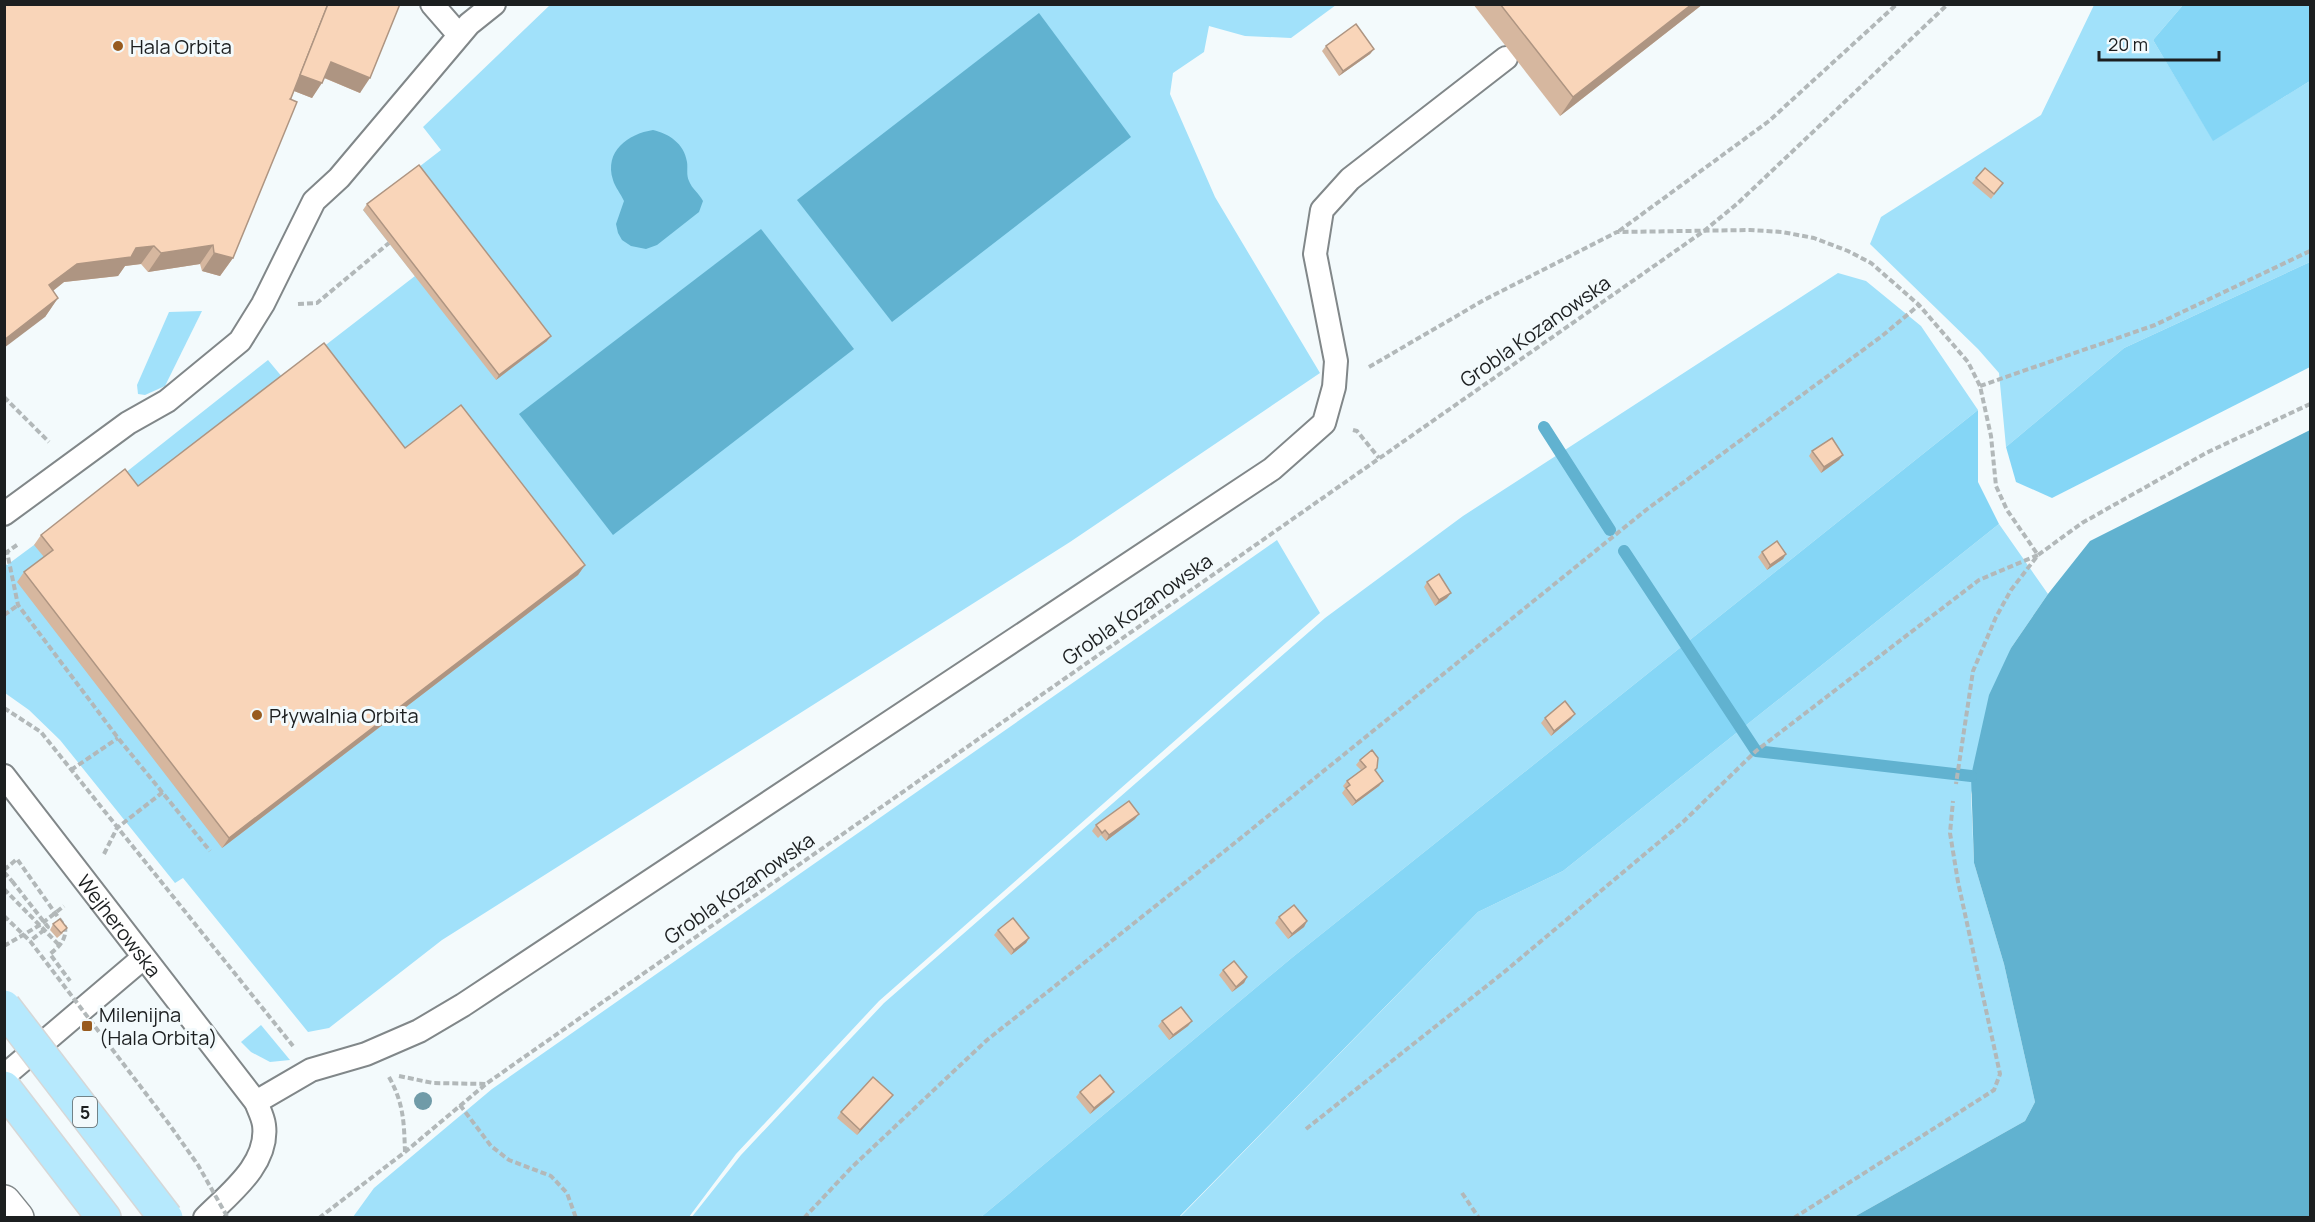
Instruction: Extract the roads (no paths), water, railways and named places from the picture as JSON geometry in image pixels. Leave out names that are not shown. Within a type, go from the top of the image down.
[{"type":"main road","name":"5","points":[[4,1007],[166,1218]]},
{"type":"main road","points":[[4,1088],[104,1218]]},
{"type":"street","points":[[4,1202],[16,1218]]},
{"type":"lane","points":[[432,4],[459,35]]},
{"type":"lane","points":[[4,514],[128,423],[167,401],[240,341],[263,304],[314,201],[339,178],[469,24],[494,4]]},
{"type":"lane","points":[[205,1218],[250,1171],[260,1155],[264,1142],[264,1123],[256,1102],[311,1070],[366,1054],[419,1031],[463,1005],[1272,469],[1324,423],[1335,387],[1336,361],[1315,254],[1322,210],[1350,179],[1506,58]]},
{"type":"lane","name":"Wejherowska","points":[[4,777],[256,1102]]},
{"type":"lane","points":[[4,1076],[143,958]]},
{"type":"waterway","points":[[1544,427],[1610,530]]},
{"type":"waterway","points":[[1624,551],[1756,751],[1971,776]]},
{"type":"place","name":"Hala Orbita","points":[[118,46]]},
{"type":"place","name":"Pływalnia Orbita","points":[[257,715]]},
{"type":"place","name":"Milenijna (Hala Orbita)","points":[[87,1026]]}]
